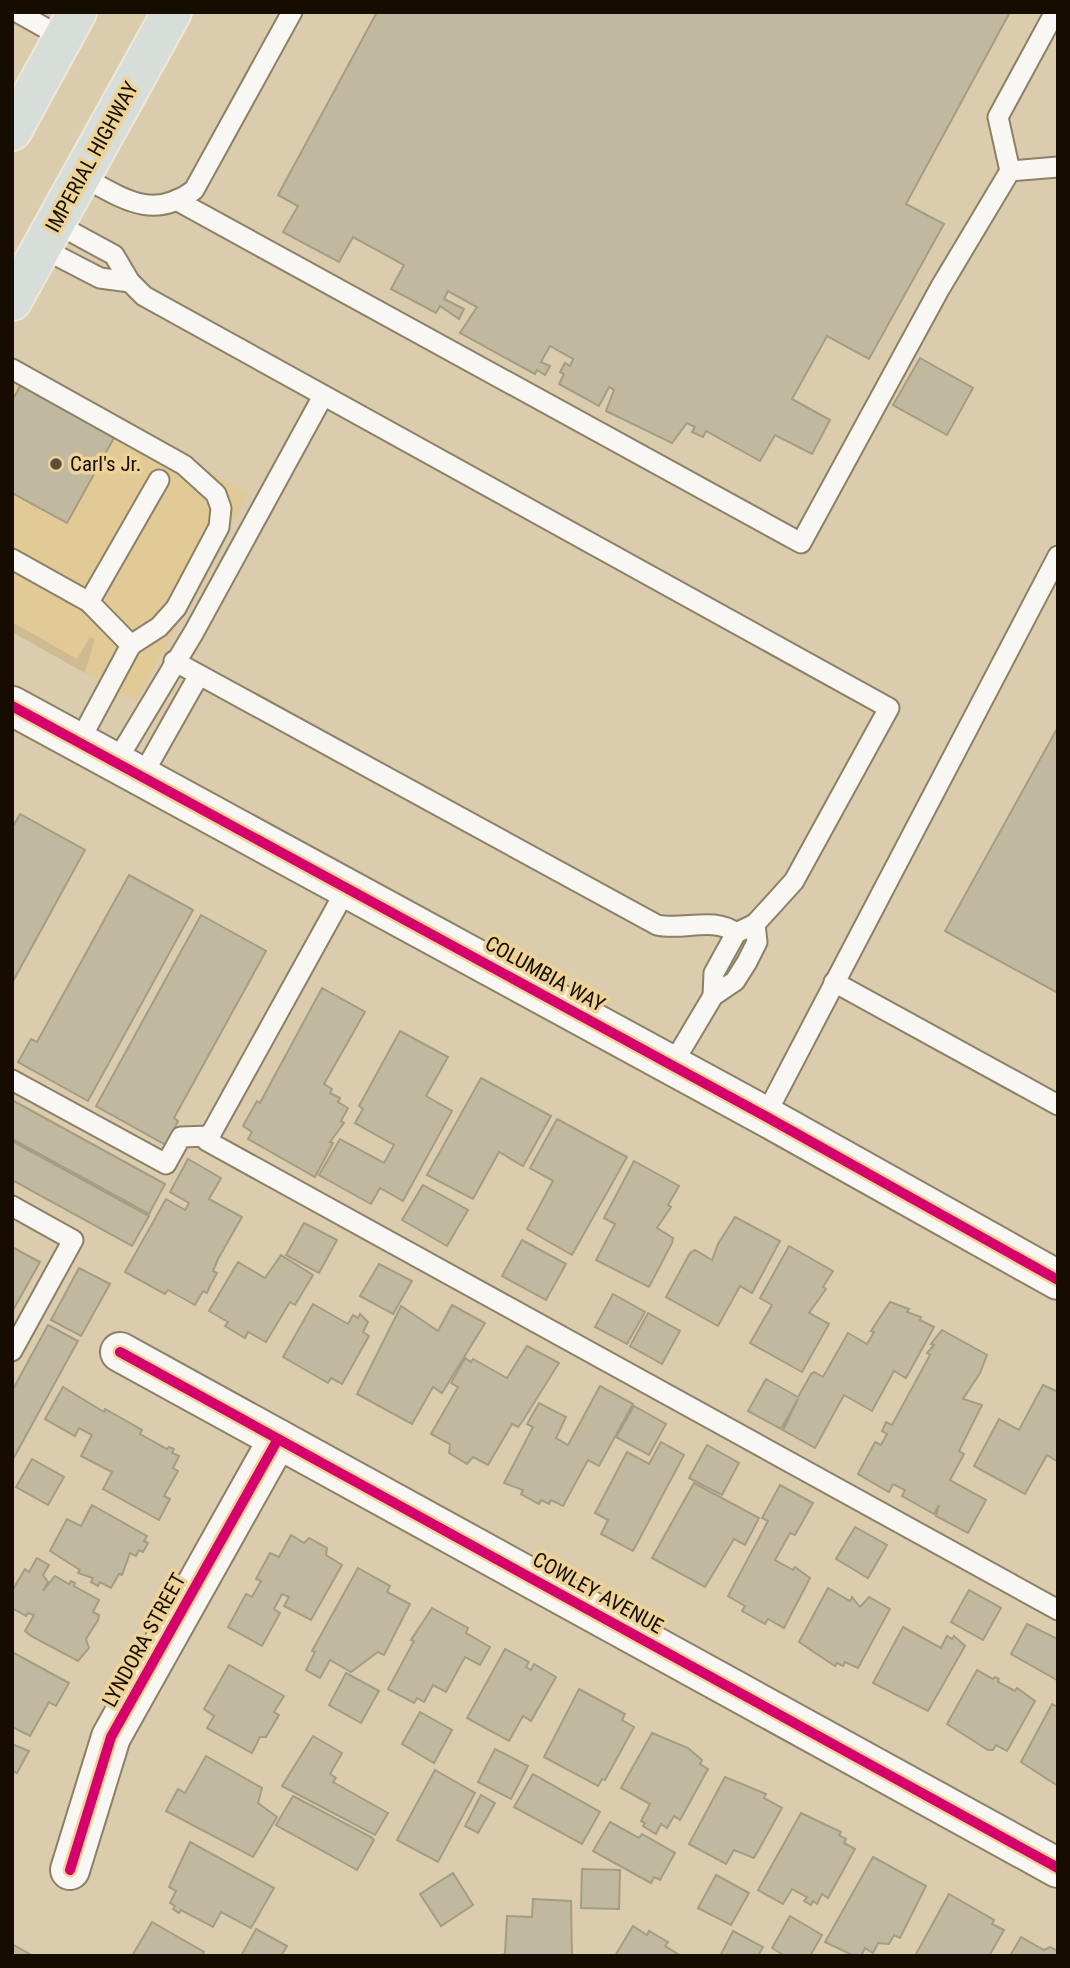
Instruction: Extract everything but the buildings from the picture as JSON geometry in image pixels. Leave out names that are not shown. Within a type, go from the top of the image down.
[{"type":"main road","name":"IMPERIAL HIGHWAY","points":[[12,301],[172,12]]},
{"type":"main road","points":[[12,131],[70,25]]},
{"type":"street","name":"COLUMBIA WAY","points":[[12,706],[765,1116],[1058,1280]]},
{"type":"street","name":"COWLEY AVENUE","points":[[120,1352],[1058,1868]]},
{"type":"street","name":"LYNDORA STREET","points":[[70,1870],[111,1737],[278,1439]]},
{"type":"lane","points":[[17,12],[70,25]]},
{"type":"lane","points":[[81,176],[132,203],[147,206],[176,201],[194,190],[292,12]]},
{"type":"lane","points":[[176,201],[801,543],[940,288],[1010,171],[998,117],[1055,12]]},
{"type":"lane","points":[[1010,171],[1058,167]]},
{"type":"lane","points":[[49,235],[100,278],[130,282]]},
{"type":"lane","points":[[49,235],[114,255],[130,282],[144,296],[889,708],[794,881],[755,924],[736,933],[713,973],[713,996]]},
{"type":"lane","points":[[12,369],[184,466],[216,494],[221,508],[219,527],[176,608],[159,627],[131,645],[79,742]]},
{"type":"lane","points":[[129,769],[174,661],[194,632],[323,396]]},
{"type":"lane","points":[[89,602],[159,480]]},
{"type":"lane","points":[[765,1116],[1058,556]]},
{"type":"lane","points":[[12,559],[89,602],[131,645]]},
{"type":"lane","points":[[174,661],[657,925],[719,924],[736,933]]},
{"type":"lane","points":[[129,769],[199,675]]},
{"type":"lane","points":[[347,888],[207,1141],[1058,1610]]},
{"type":"lane","points":[[672,1065],[713,996],[735,981],[747,962],[757,942],[755,924]]},
{"type":"lane","points":[[834,982],[1058,1105]]},
{"type":"lane","points":[[12,1080],[166,1164],[181,1137],[209,1136]]},
{"type":"lane","points":[[12,1206],[73,1240],[12,1351]]},
{"type":"shaded area","points":[[25,370],[248,494],[136,701],[12,632],[12,393]]},
{"type":"shaded area","points":[[12,622],[77,659],[90,637],[95,639],[85,673],[12,632]]},
{"type":"cycle path","points":[[12,706],[765,1116],[1058,1280]]},
{"type":"cycle path","points":[[120,1352],[1058,1868]]},
{"type":"cycle path","points":[[70,1870],[111,1737],[278,1439]]},
{"type":"place","name":"Carl's Jr.","points":[[56,464]]}]
